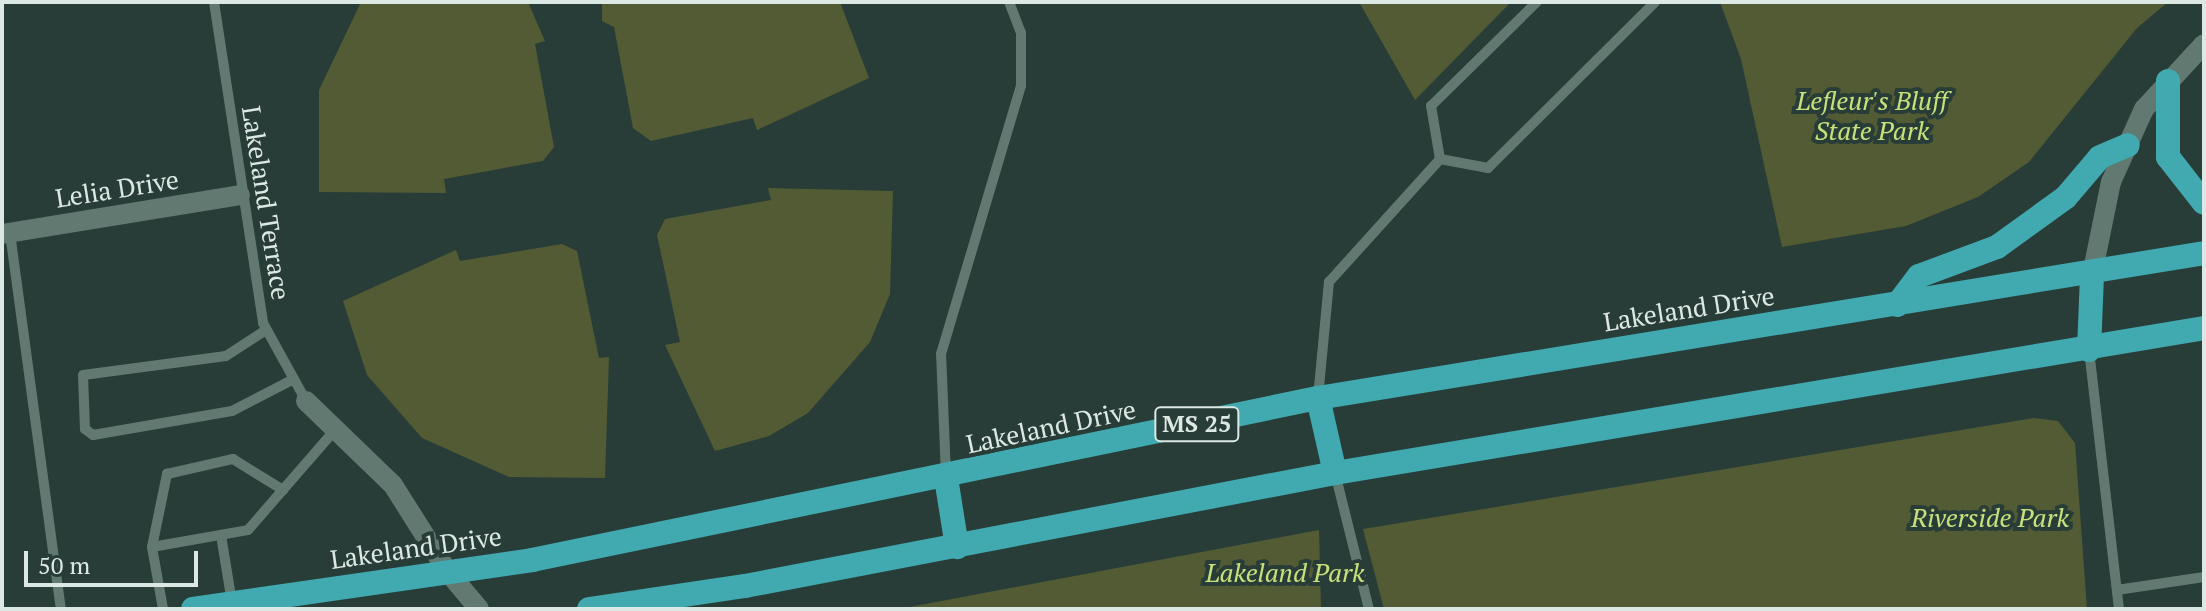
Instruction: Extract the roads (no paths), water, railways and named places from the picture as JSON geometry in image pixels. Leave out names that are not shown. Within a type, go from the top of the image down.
[{"type":"highway","points":[[2168,81],[2168,157],[2204,203]]},
{"type":"highway","points":[[1897,305],[1919,276],[1997,247],[2066,197],[2100,157],[2128,145]]},
{"type":"highway","name":"Lakeland Drive","points":[[193,609],[448,572],[946,478],[1318,398],[2092,275],[2204,253]]},
{"type":"highway","points":[[2089,350],[2092,275]]},
{"type":"highway","points":[[589,609],[957,547],[1335,473],[2089,350],[2204,328]]},
{"type":"highway","points":[[1318,398],[1335,473]]},
{"type":"highway","points":[[946,478],[957,547]]},
{"type":"street","points":[[2092,275],[2111,182],[2144,109],[2204,44]]},
{"type":"street","name":"Lelia Drive","points":[[6,233],[240,195]]},
{"type":"street","points":[[306,401],[393,485],[448,572],[479,609]]},
{"type":"lane","name":"Lakeland Terrace","points":[[214,2],[240,195],[266,330],[306,401]]},
{"type":"lane","points":[[946,478],[941,354],[1021,86],[1021,33],[1009,2]]},
{"type":"lane","points":[[1440,159],[1431,106],[1537,2]]},
{"type":"lane","points":[[1440,159],[1488,168],[1655,2]]},
{"type":"lane","points":[[1318,398],[1329,282],[1440,159]]},
{"type":"lane","points":[[6,233],[61,609]]},
{"type":"lane","points":[[266,330],[226,356],[83,375],[85,429],[93,435],[232,411],[292,380]]},
{"type":"lane","points":[[2089,350],[2119,609]]},
{"type":"lane","points":[[152,547],[248,530],[334,431]]},
{"type":"lane","points":[[163,609],[152,547],[167,474],[233,459],[283,490]]},
{"type":"lane","points":[[1335,473],[1369,609]]},
{"type":"lane","points":[[221,535],[232,603]]},
{"type":"lane","points":[[2117,590],[2204,577]]},
{"type":"park label","name":"Lefleur's Bluff State Park","points":[[1872,116]]},
{"type":"park label","name":"Riverside Park","points":[[1990,518]]},
{"type":"park label","name":"Lakeland Park","points":[[1285,573]]}]
